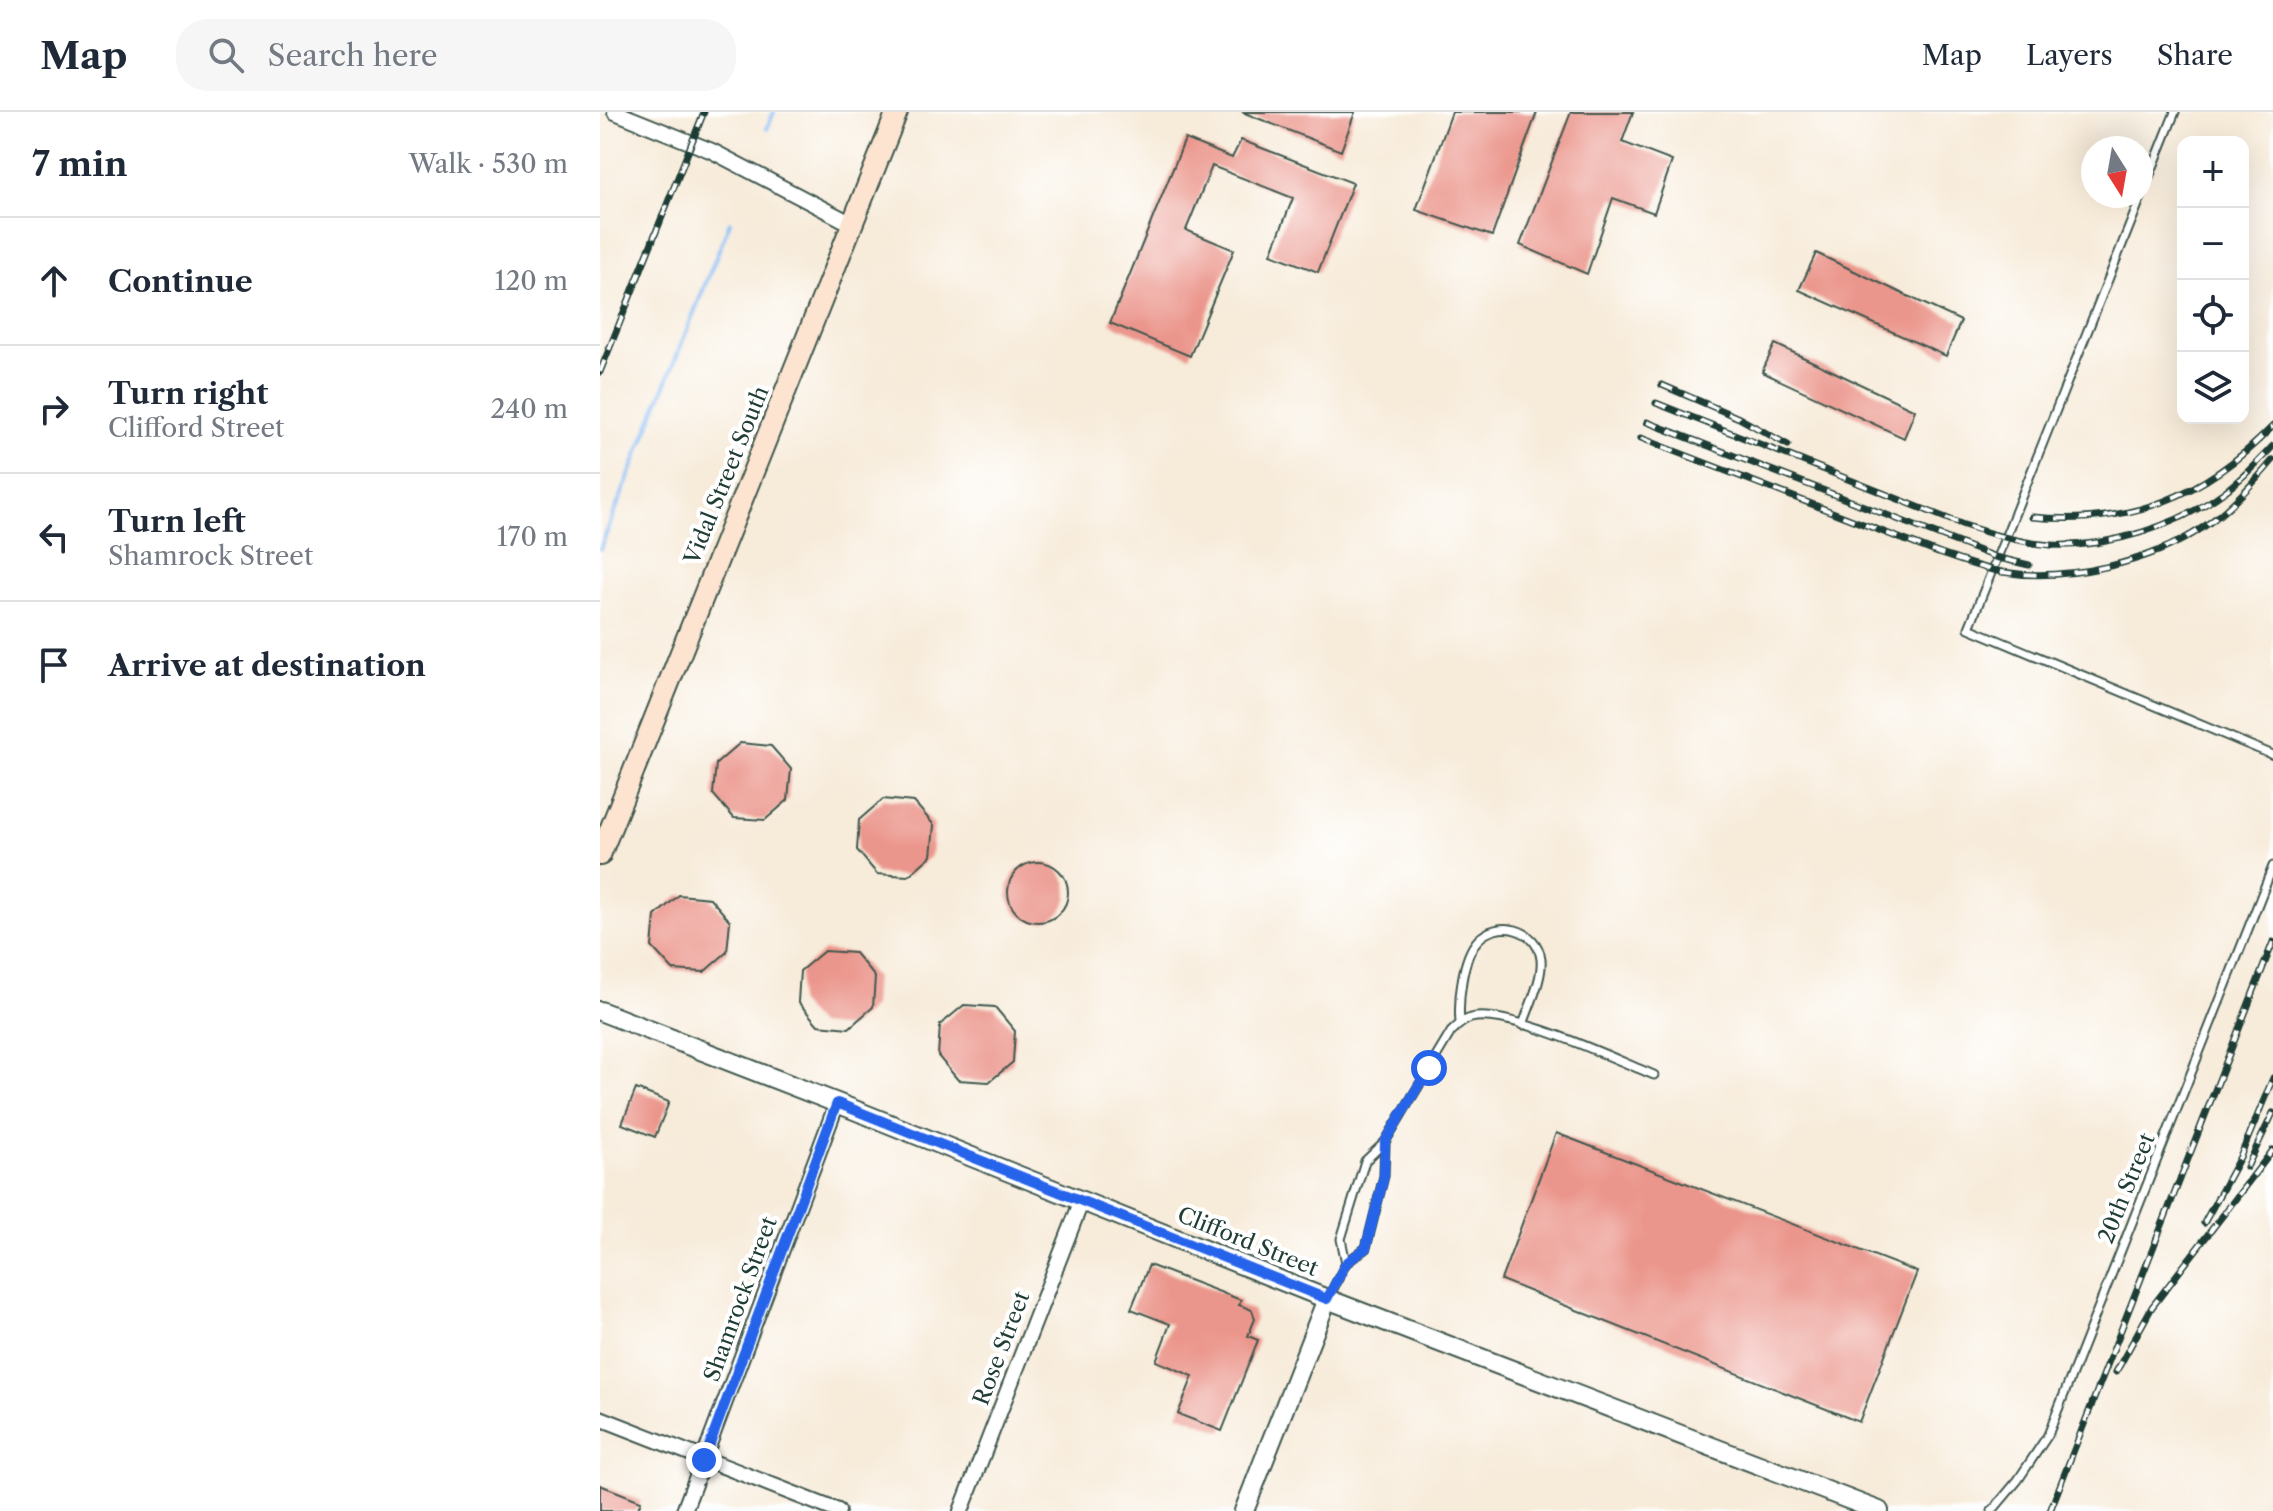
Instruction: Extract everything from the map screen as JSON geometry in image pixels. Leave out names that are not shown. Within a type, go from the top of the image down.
[{"type":"main road","name":"Vidal Street South","points":[[600,855],[897,112]]},
{"type":"street","points":[[615,112],[712,151],[852,224]]},
{"type":"street","name":"Clifford Street","points":[[600,1011],[1327,1299],[1879,1511]]},
{"type":"street","name":"Shamrock Street","points":[[684,1511],[837,1103]]},
{"type":"street","name":"Rose Street","points":[[961,1511],[1082,1200]]},
{"type":"street","points":[[1244,1511],[1327,1299]]},
{"type":"street","points":[[600,1418],[838,1511]]},
{"type":"lane","points":[[2175,112],[1969,628],[2273,755]]},
{"type":"lane","name":"20th Street","points":[[1992,1511],[2026,1469],[2048,1435],[2273,866]]},
{"type":"lane","points":[[1460,1023],[1458,999],[1469,956],[1476,942],[1488,931],[1503,927],[1519,930],[1529,937],[1541,959],[1540,972],[1523,1025]]},
{"type":"lane","points":[[1346,1263],[1341,1239],[1365,1161],[1385,1142],[1411,1095],[1460,1023],[1482,1016],[1523,1025],[1654,1075]]},
{"type":"lane","points":[[1327,1299],[1346,1263],[1366,1248],[1384,1176],[1385,1142]]},
{"type":"building","points":[[1242,112],[1355,112],[1341,151]]},
{"type":"building","points":[[1452,112],[1537,112],[1492,236],[1416,210]]},
{"type":"building","points":[[1571,112],[1633,112],[1622,142],[1672,161],[1654,213],[1613,198],[1587,274],[1520,245]]},
{"type":"building","points":[[1185,139],[1232,158],[1241,140],[1353,183],[1318,272],[1271,254],[1293,198],[1212,166],[1186,230],[1234,250],[1190,356],[1110,323]]},
{"type":"building","points":[[1816,253],[1961,321],[1946,356],[1799,290]]},
{"type":"building","points":[[1775,344],[1915,410],[1904,438],[1762,372]]},
{"type":"building","points":[[740,743],[771,746],[791,769],[788,800],[765,820],[734,818],[713,794],[716,764]]},
{"type":"building","points":[[883,799],[914,802],[934,825],[931,856],[908,876],[877,874],[857,850],[859,820]]},
{"type":"building","points":[[1038,862],[1049,864],[1059,871],[1066,881],[1066,903],[1059,913],[1049,920],[1038,922],[1027,920],[1017,913],[1010,903],[1008,892],[1010,881],[1017,871],[1027,864]]},
{"type":"building","points":[[679,895],[710,898],[730,921],[727,952],[704,972],[673,970],[652,947],[655,916]]},
{"type":"building","points":[[824,951],[855,953],[875,977],[873,1007],[849,1028],[818,1025],[798,1002],[800,971]]},
{"type":"building","points":[[964,1005],[995,1007],[1015,1031],[1013,1062],[989,1082],[958,1080],[938,1056],[940,1025]]},
{"type":"building","points":[[636,1089],[669,1102],[655,1137],[622,1124]]},
{"type":"building","points":[[1556,1133],[1917,1272],[1859,1422],[1501,1280]]},
{"type":"building","points":[[1149,1265],[1241,1300],[1239,1305],[1252,1310],[1255,1319],[1248,1336],[1258,1340],[1222,1431],[1178,1414],[1193,1376],[1156,1361],[1170,1324],[1131,1309]]},
{"type":"building","points":[[600,1485],[641,1501],[637,1511],[600,1511]]},
{"type":"waterway","points":[[767,129],[774,112]]},
{"type":"waterway","points":[[600,549],[730,222]]},
{"type":"railway","points":[[600,372],[704,112]]},
{"type":"railway","points":[[1662,385],[1739,418],[1788,445]]},
{"type":"railway","points":[[1656,403],[1961,524],[2005,538],[2051,545],[2119,539],[2164,525],[2206,504],[2231,487],[2273,446]]},
{"type":"railway","points":[[1647,422],[1995,557],[2029,565]]},
{"type":"railway","points":[[2032,517],[2101,517],[2163,502],[2220,471],[2273,426]]},
{"type":"railway","points":[[1641,438],[1938,553],[2002,572],[2027,574],[2079,572],[2158,551],[2202,528],[2222,513],[2273,460]]},
{"type":"railway","points":[[2050,1511],[2273,942]]},
{"type":"railway","points":[[2204,1223],[2241,1155],[2273,1078]]},
{"type":"railway","points":[[2247,1167],[2273,1113]]},
{"type":"railway","points":[[2116,1372],[2152,1307],[2273,1150]]},
{"type":"route","points":[[704,1460],[837,1103],[1327,1299],[1346,1263],[1366,1248],[1384,1176],[1385,1142],[1429,1068]]}]
